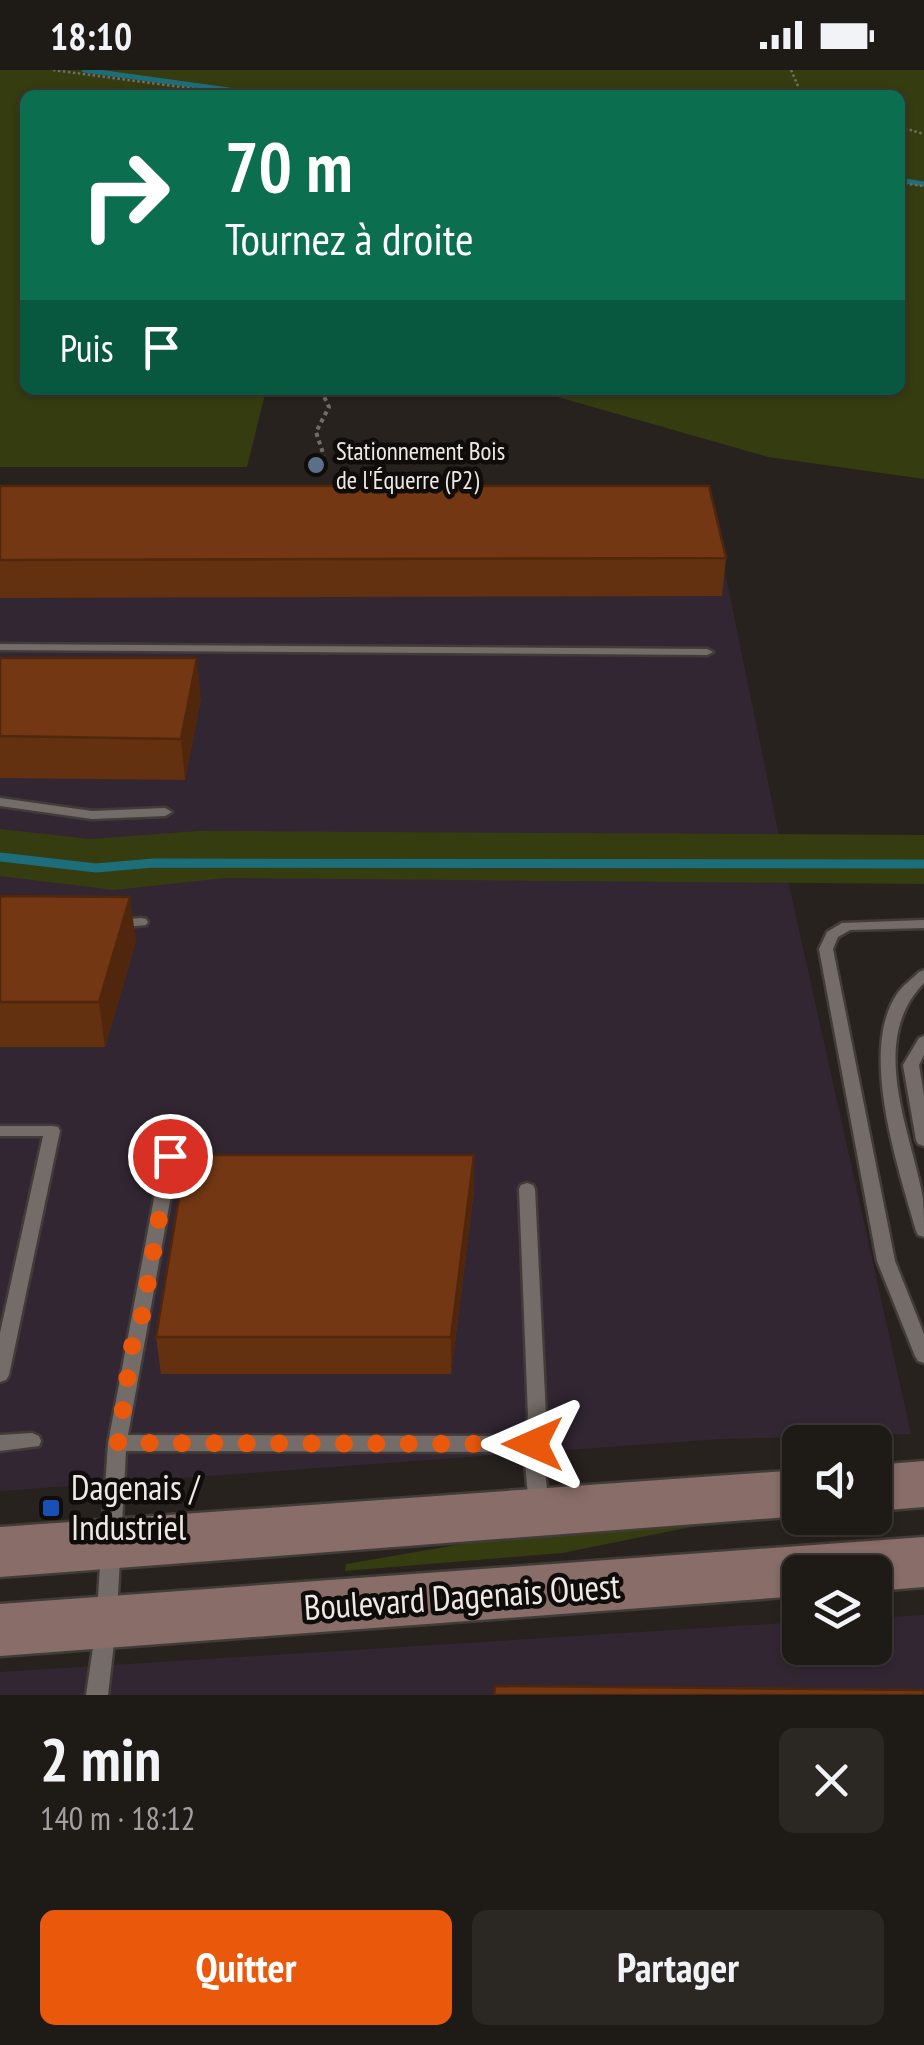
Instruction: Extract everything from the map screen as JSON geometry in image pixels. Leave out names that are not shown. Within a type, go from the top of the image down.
[{"type":"main road","points":[[892,1487],[924,1484]]},
{"type":"main road","points":[[0,1552],[782,1494]]},
{"type":"main road","name":"Boulevard Dagenais Ouest","points":[[0,1630],[924,1562]]},
{"type":"lane","points":[[0,647],[707,652]]},
{"type":"lane","points":[[0,802],[92,815],[165,812]]},
{"type":"lane","points":[[104,925],[141,922]]},
{"type":"lane","points":[[924,924],[846,926],[832,935],[826,949],[886,1262],[924,1356]]},
{"type":"lane","points":[[924,974],[902,996],[887,1059],[888,1084],[924,1231]]},
{"type":"lane","points":[[924,1041],[911,1066],[924,1140]]},
{"type":"lane","points":[[0,1131],[52,1131],[0,1375]]},
{"type":"lane","points":[[97,1695],[106,1624],[118,1443],[133,1340],[140,1327],[170,1156]]},
{"type":"lane","points":[[527,1189],[537,1416],[533,1444],[540,1513]]},
{"type":"lane","points":[[0,1443],[32,1441]]},
{"type":"lane","points":[[118,1443],[533,1444]]},
{"type":"path","points":[[52,70],[203,90]]},
{"type":"path","points":[[323,395],[329,407],[316,432],[324,456]]},
{"type":"shaded area","points":[[0,500],[711,504],[791,894],[911,1434],[892,1434],[892,1425],[782,1425],[782,1437],[0,1491]]},
{"type":"shaded area","points":[[924,1615],[924,1695],[0,1695],[0,1672],[782,1623],[782,1665],[892,1665],[892,1617]]},
{"type":"green space","points":[[0,70],[924,70],[924,479],[768,457],[551,395],[905,395],[905,90],[20,90],[20,395],[265,395],[247,467],[0,467]]},
{"type":"green space","points":[[0,829],[90,839],[199,831],[924,835],[924,884],[225,878],[114,890],[0,876]]},
{"type":"green space","points":[[721,1521],[562,1553],[345,1571],[346,1564],[538,1531]]},
{"type":"building","points":[[0,486],[709,486],[726,558],[0,560]]},
{"type":"building","points":[[0,658],[197,658],[181,739],[0,736]]},
{"type":"building","points":[[0,896],[130,897],[99,1002],[0,1002]]},
{"type":"building","points":[[186,1155],[474,1155],[451,1337],[156,1337]]},
{"type":"building","points":[[495,1686],[924,1690],[924,1695],[494,1695]]},
{"type":"waterway","points":[[84,70],[229,90]]},
{"type":"waterway","points":[[905,181],[924,184]]},
{"type":"waterway","points":[[0,857],[96,868],[153,863],[924,864]]},
{"type":"place","name":"Stationnement Bois de l'Équerre (P2)","points":[[316,465]]},
{"type":"place","name":"Dagenais / Industriel","points":[[51,1508]]},
{"type":"route","points":[[170,1156],[140,1327],[133,1340],[118,1443],[533,1444]]}]
